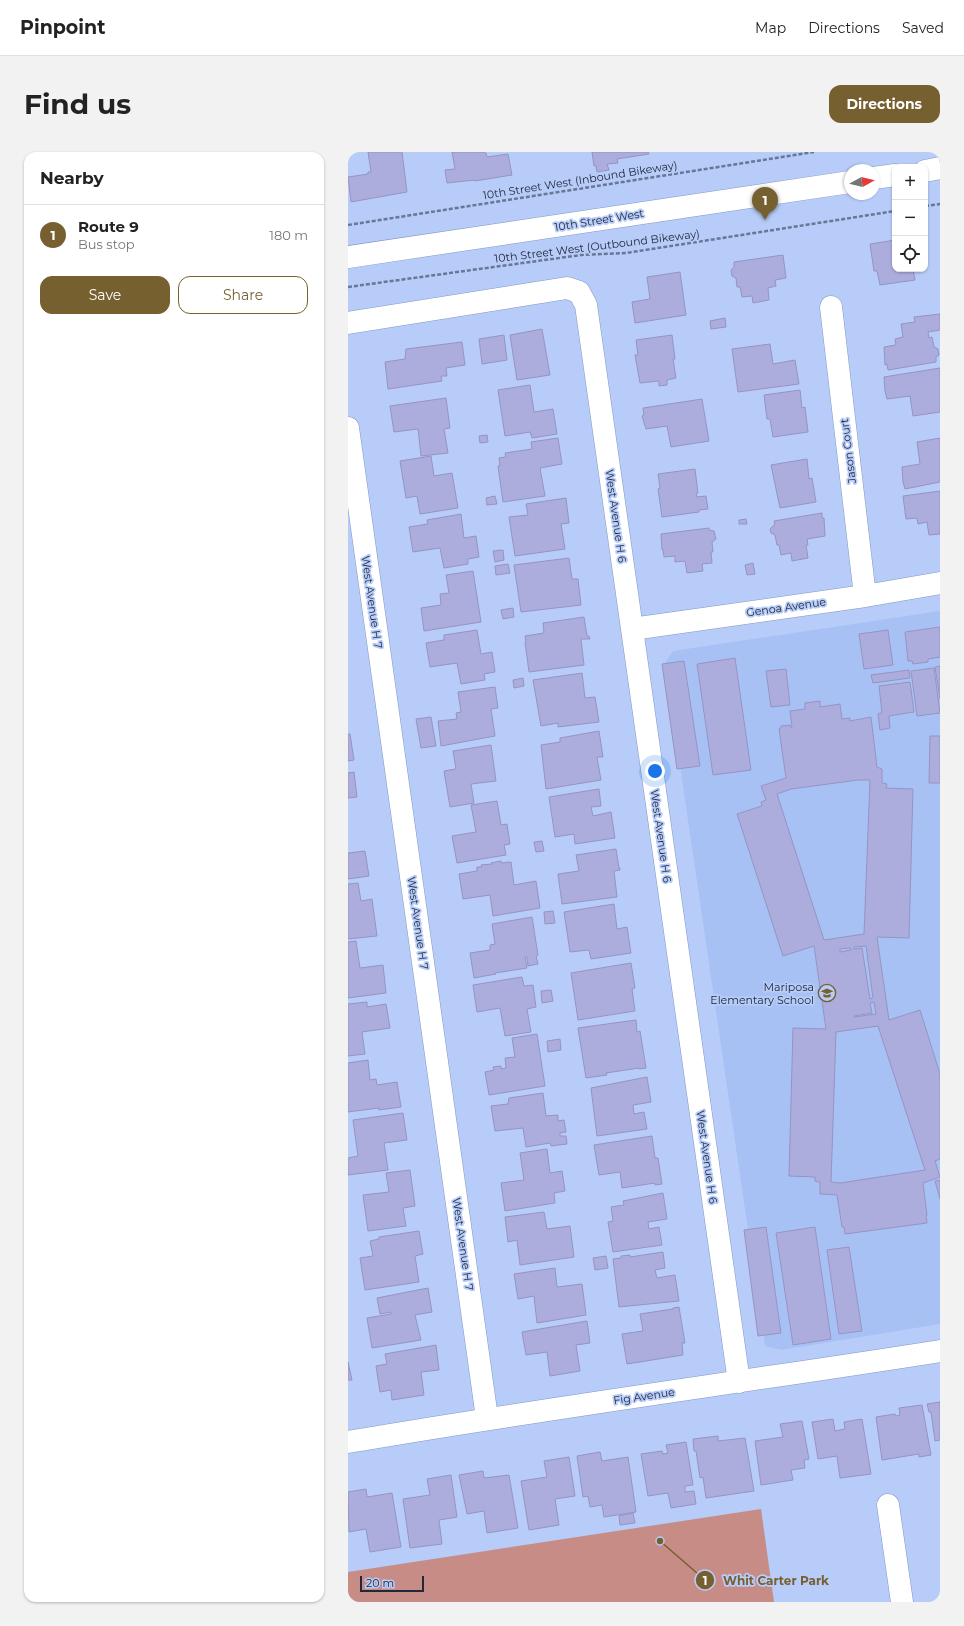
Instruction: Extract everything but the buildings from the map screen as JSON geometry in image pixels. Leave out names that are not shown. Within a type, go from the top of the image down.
[{"type":"street","points":[[928,170],[940,168]]},
{"type":"street","points":[[880,177],[892,175]]},
{"type":"street","name":"10th Street West","points":[[348,257],[844,183]]},
{"type":"street","name":"West Avenue H 6","points":[[348,323],[567,288],[579,292],[586,305],[740,1382]]},
{"type":"street","name":"Jason Court","points":[[831,307],[865,596]]},
{"type":"street","name":"West Avenue H 7","points":[[348,428],[487,1418]]},
{"type":"street","name":"Genoa Avenue","points":[[632,629],[865,596],[940,583]]},
{"type":"street","name":"Fig Avenue","points":[[348,1442],[487,1418],[740,1382],[940,1351]]},
{"type":"street","points":[[888,1505],[902,1602]]},
{"type":"path","name":"10th Street West (Inbound Bikeway)","points":[[348,225],[814,152]]},
{"type":"path","points":[[928,206],[940,204]]},
{"type":"path","name":"10th Street West (Outbound Bikeway)","points":[[348,288],[581,255],[626,253],[892,211]]},
{"type":"shaded area","name":"Mariposa Elementary School","points":[[940,611],[940,1324],[781,1350],[765,1346],[665,663],[673,651]]},
{"type":"shaded area","points":[[761,1509],[774,1602],[348,1602],[348,1572]]},
{"type":"place","name":"Route 9","points":[[765,220]]},
{"type":"place","name":"Mariposa Elementary School","points":[[827,993]]},
{"type":"place","name":"Whit Carter Park","points":[[660,1541]]}]
